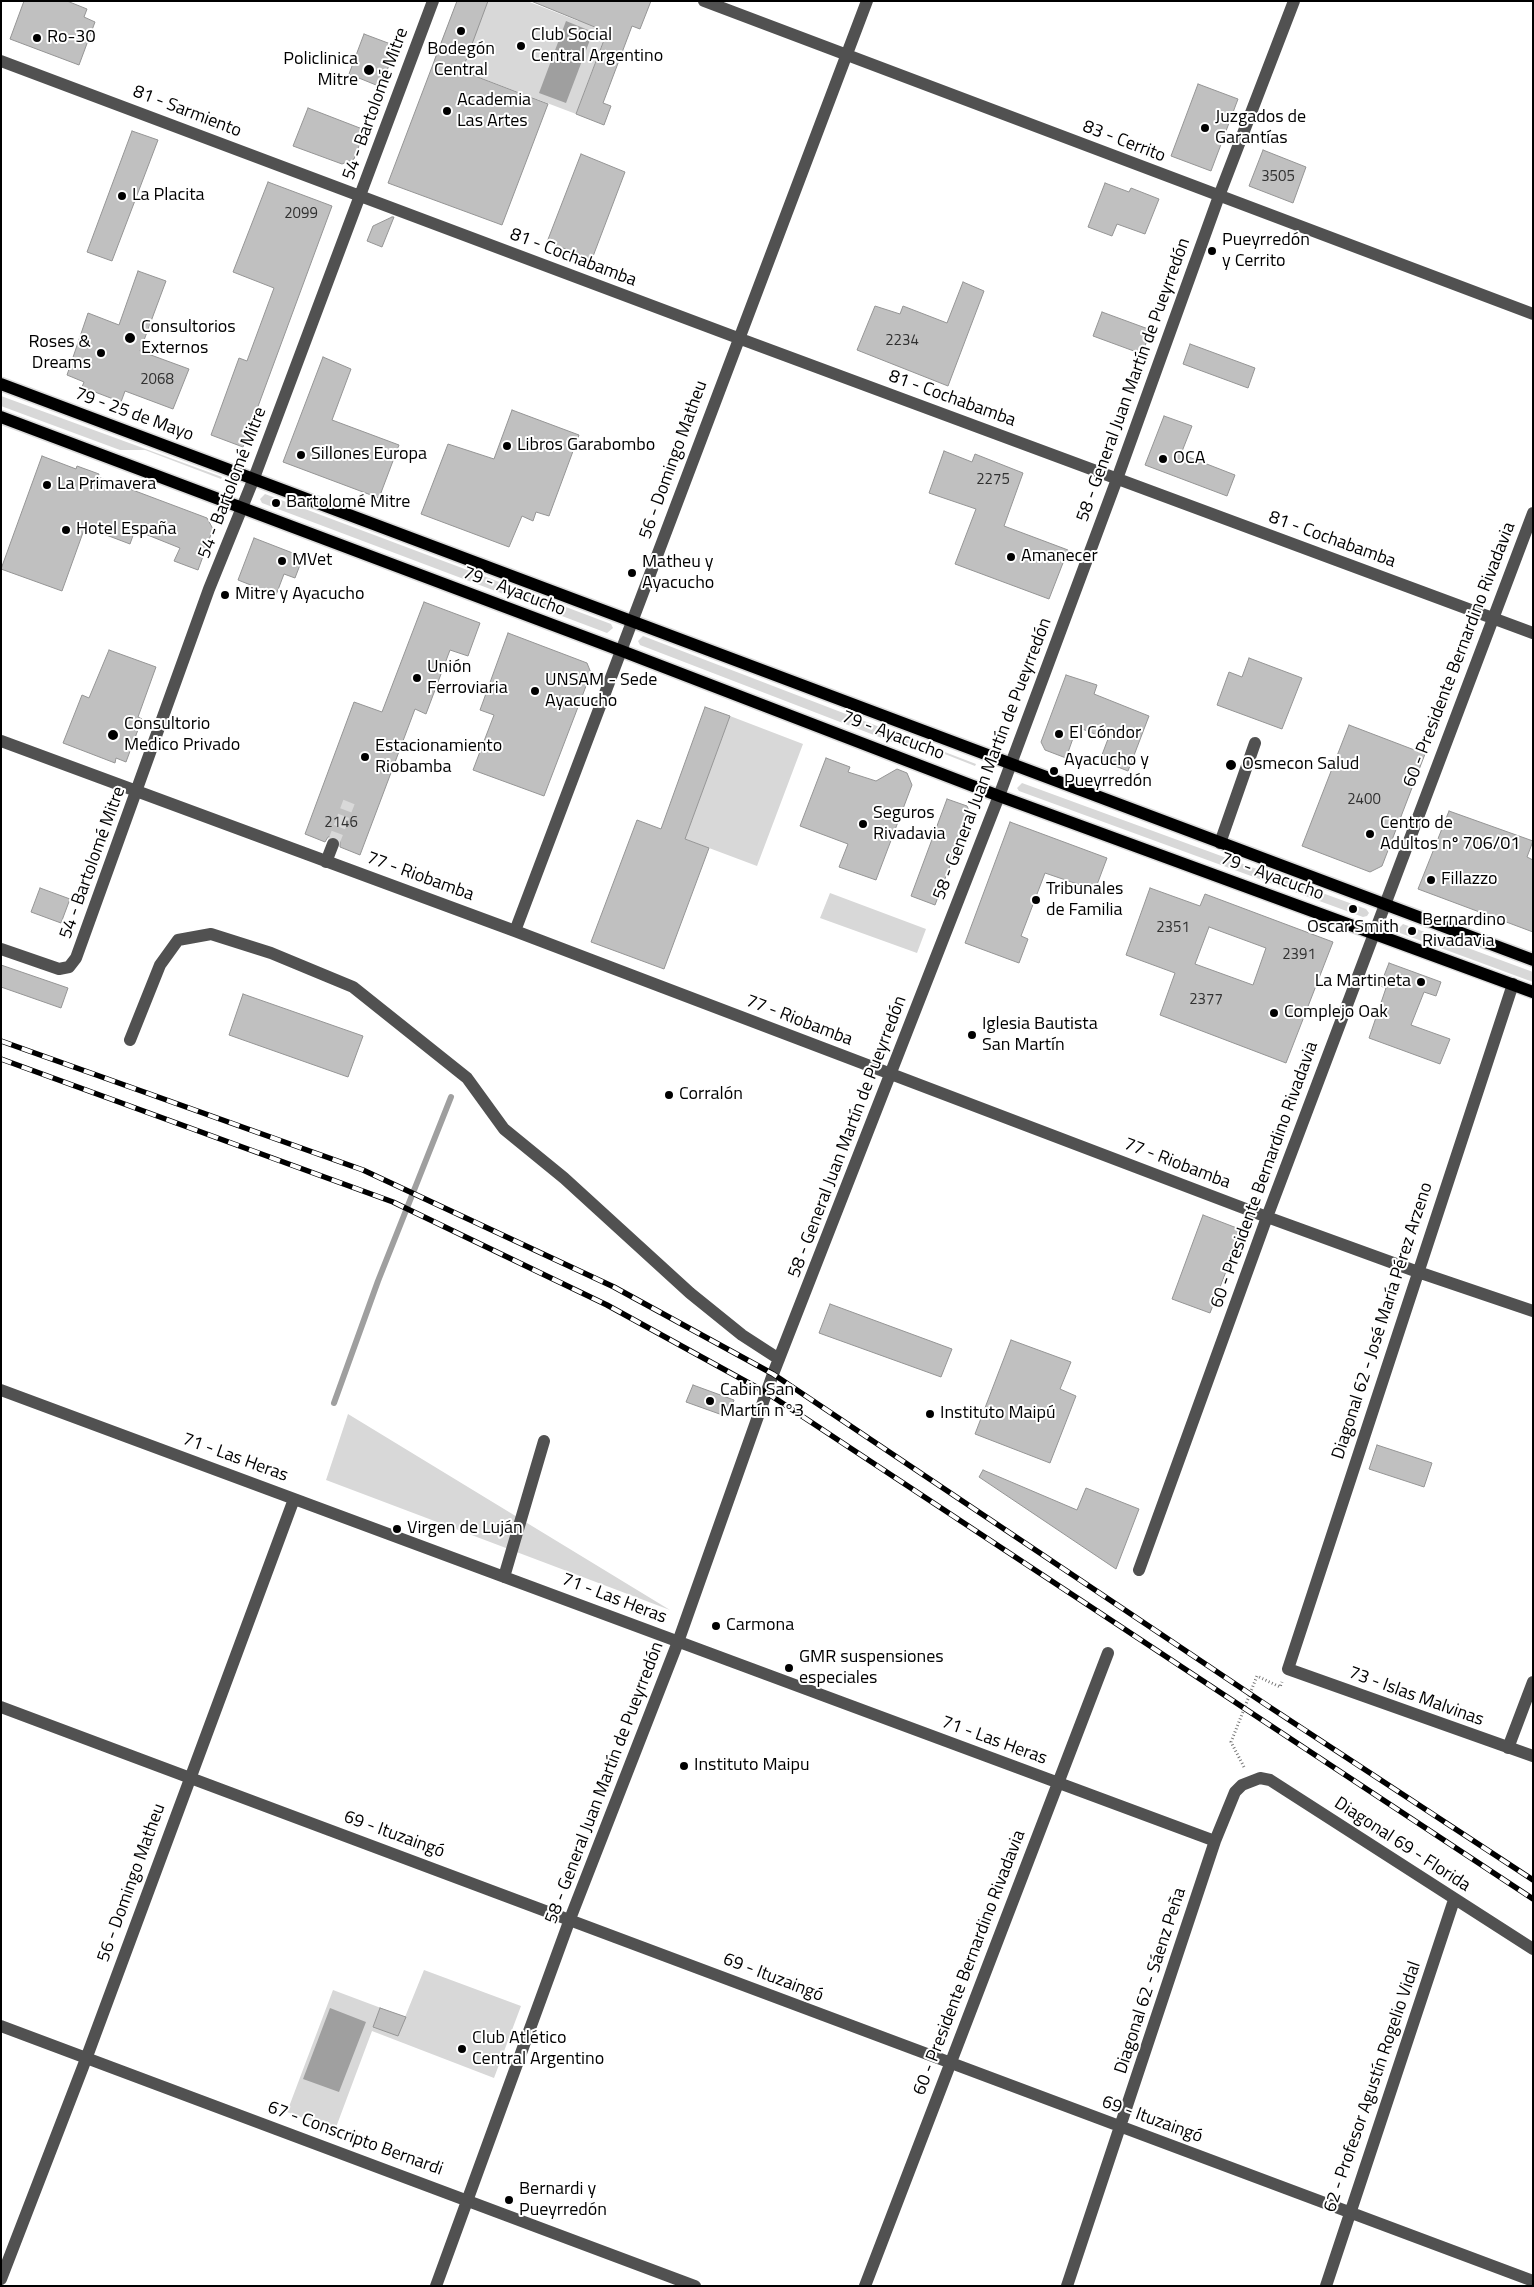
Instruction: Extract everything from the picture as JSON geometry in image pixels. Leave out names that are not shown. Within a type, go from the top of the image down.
[{"type":"main road","name":"79 - 25 de Mayo","points":[[1,384],[254,478]]},
{"type":"main road","points":[[1,417],[243,508]]},
{"type":"main road","name":"79 - Ayacucho","points":[[254,478],[1010,766],[1533,960]]},
{"type":"main road","name":"79 - Ayacucho","points":[[243,508],[999,796],[1533,992]]},
{"type":"street","name":"54 - Bartolomé Mitre","points":[[1,948],[58,969],[69,967],[76,958],[138,792],[209,589],[243,508],[433,1]]},
{"type":"street","name":"83 - Cerrito","points":[[704,1],[1533,314]]},
{"type":"street","name":"56 - Domingo Matheu","points":[[515,931],[867,1]]},
{"type":"street","name":"58 - General Juan Martín de Pueyrredón","points":[[436,2286],[570,1919],[678,1642],[779,1359],[892,1074],[999,796],[1117,479],[1219,196],[1294,1]]},
{"type":"street","name":"81 - Sarmiento","points":[[1,61],[360,196]]},
{"type":"street","name":"81 - Cochabamba","points":[[360,196],[1533,633]]},
{"type":"street","name":"60 - Presidente Bernardino Rivadavia","points":[[1139,1570],[1267,1217],[1533,512]]},
{"type":"street","name":"77 - Riobamba","points":[[1,741],[515,931],[1267,1217],[1418,1272],[1533,1311]]},
{"type":"street","points":[[1220,843],[1255,744]]},
{"type":"street","points":[[326,862],[332,844]]},
{"type":"street","points":[[130,1040],[160,965],[178,940],[211,934],[271,953],[353,987],[467,1078],[504,1129],[564,1178],[690,1293],[742,1335],[779,1359]]},
{"type":"street","name":"Diagonal 62 - José María Pérez Arzeno","points":[[1288,1670],[1513,984]]},
{"type":"street","name":"71 - Las Heras","points":[[1,1390],[1215,1841]]},
{"type":"street","points":[[504,1577],[544,1441]]},
{"type":"street","name":"56 - Domingo Matheu","points":[[1,2278],[86,2059],[294,1499]]},
{"type":"street","name":"60 - Presidente Bernardino Rivadavia","points":[[865,2286],[1108,1653]]},
{"type":"street","name":"73 - Islas Malvinas","points":[[1288,1670],[1533,1756]]},
{"type":"street","points":[[1508,1748],[1533,1682]]},
{"type":"street","name":"69 - Ituzaingó","points":[[1,1707],[570,1919],[950,2065],[1533,2281]]},
{"type":"street","name":"Diagonal 69 - Florida","points":[[1251,1780],[1260,1778],[1270,1780],[1533,1949]]},
{"type":"street","name":"Diagonal 62 - Sáenz Peña","points":[[1067,2286],[1215,1841],[1235,1792],[1251,1780]]},
{"type":"street","name":"62 - Profesor Agustín Rogelio Vidal","points":[[1326,2286],[1454,1900]]},
{"type":"street","name":"67 - Conscripto Bernardi","points":[[1,2026],[696,2286]]},
{"type":"path","points":[[1251,1780],[1231,1742],[1257,1676],[1280,1687],[1288,1670]]},
{"type":"shaded area","name":"Club Social Central Argentino","points":[[457,1],[527,1],[578,21],[586,1],[618,1],[576,114],[434,60]]},
{"type":"shaded area","points":[[566,21],[593,32],[566,103],[539,93]]},
{"type":"shaded area","points":[[1,396],[222,477],[221,479],[145,450],[120,450],[1,406]]},
{"type":"shaded area","points":[[265,494],[611,624],[613,628],[607,633],[262,503],[260,499]]},
{"type":"shaded area","points":[[643,636],[976,764],[975,766],[922,745],[900,745],[640,645],[638,641]]},
{"type":"shaded area","points":[[730,716],[803,744],[757,866],[685,839]]},
{"type":"shaded area","points":[[1022,783],[1366,909],[1369,913],[1363,917],[1019,791],[1017,788]]},
{"type":"shaded area","points":[[830,893],[926,929],[917,953],[820,918]]},
{"type":"shaded area","points":[[1403,924],[1533,972],[1533,982],[1400,933],[1398,929]]},
{"type":"shaded area","points":[[348,1414],[670,1610],[326,1480]]},
{"type":"shaded area","name":"Club Atlético Central Argentino","points":[[424,1970],[521,2006],[494,2078],[372,2031],[335,2130],[287,2112],[333,1990],[405,2017]]},
{"type":"shaded area","points":[[330,2008],[366,2022],[339,2092],[303,2079]]},
{"type":"building","points":[[24,1],[67,1],[87,9],[84,17],[95,22],[79,65],[10,39]]},
{"type":"building","points":[[457,1],[488,1],[462,71],[548,104],[502,225],[388,183]]},
{"type":"building","points":[[531,1],[651,1],[640,29],[632,26],[603,103],[611,106],[604,125],[576,114],[607,32]]},
{"type":"building","points":[[364,34],[396,46],[381,87],[349,74]]},
{"type":"building","name":"Juzgados de Garantías","points":[[1198,84],[1238,99],[1211,171],[1171,156]]},
{"type":"building","points":[[308,108],[365,130],[354,159],[342,164],[293,146]]},
{"type":"building","name":"La Placita","points":[[132,131],[158,140],[112,261],[87,252]]},
{"type":"building","points":[[1263,150],[1306,167],[1293,203],[1249,186]]},
{"type":"building","points":[[581,154],[625,172],[592,259],[547,242]]},
{"type":"building","points":[[268,182],[332,206],[243,447],[211,435],[239,358],[247,361],[274,288],[233,272]]},
{"type":"building","points":[[1105,183],[1129,192],[1131,188],[1159,199],[1145,234],[1117,224],[1112,236],[1088,227]]},
{"type":"building","points":[[394,217],[382,247],[367,241],[373,226]]},
{"type":"building","points":[[138,271],[166,281],[140,351],[189,369],[173,409],[125,391],[121,402],[82,387],[84,382],[67,375],[88,313],[119,325]]},
{"type":"building","points":[[963,282],[984,291],[948,386],[857,350],[875,306],[900,314],[903,306],[947,323]]},
{"type":"building","points":[[1102,312],[1151,330],[1142,354],[1093,336]]},
{"type":"building","points":[[1190,344],[1255,368],[1248,388],[1183,364]]},
{"type":"building","points":[[323,357],[351,369],[332,420],[399,445],[379,498],[283,462]]},
{"type":"building","points":[[512,410],[579,435],[549,516],[536,512],[533,521],[522,516],[509,547],[421,514],[448,444],[494,459]]},
{"type":"building","points":[[1164,416],[1192,426],[1181,454],[1235,475],[1227,496],[1145,465]]},
{"type":"building","points":[[944,451],[972,462],[975,454],[1023,473],[1004,526],[1068,550],[1049,599],[955,564],[976,509],[929,493]]},
{"type":"building","points":[[42,456],[76,469],[77,466],[99,474],[98,477],[207,518],[213,529],[198,570],[174,561],[180,548],[135,530],[130,544],[85,527],[62,591],[1,569]]},
{"type":"building","points":[[254,538],[303,557],[295,578],[284,574],[276,595],[238,580]]},
{"type":"building","points":[[424,602],[480,623],[468,656],[450,650],[426,714],[415,709],[360,855],[340,847],[340,839],[335,836],[328,837],[325,842],[305,834],[354,702],[382,712]]},
{"type":"building","name":"UNSAM - Sede Ayacucho","points":[[508,633],[587,663],[591,673],[544,796],[473,770],[494,715],[480,710]]},
{"type":"building","points":[[109,650],[156,667],[138,717],[142,719],[126,762],[116,758],[115,763],[63,743],[82,695],[89,698]]},
{"type":"building","points":[[1249,658],[1302,678],[1282,729],[1217,705],[1229,672],[1242,677]]},
{"type":"building","points":[[1066,675],[1097,685],[1094,694],[1149,716],[1128,771],[1100,760],[1108,739],[1077,727],[1066,758],[1045,750],[1041,742]]},
{"type":"building","points":[[705,707],[730,716],[685,839],[709,848],[664,969],[591,942],[637,820],[661,829]]},
{"type":"building","points":[[1349,725],[1425,754],[1382,866],[1370,872],[1302,846]]},
{"type":"building","name":"Seguros Rivadavia","points":[[826,758],[850,767],[848,772],[876,781],[897,769],[907,773],[912,785],[876,880],[839,867],[848,844],[800,826]]},
{"type":"building","points":[[947,799],[967,806],[970,813],[935,905],[911,896]]},
{"type":"building","points":[[1449,811],[1533,841],[1527,857],[1533,860],[1533,932],[1418,889]]},
{"type":"building","points":[[1010,822],[1107,858],[1095,890],[1045,873],[1021,936],[1028,939],[1019,963],[965,943]]},
{"type":"building","points":[[40,888],[70,899],[61,923],[31,912]]},
{"type":"building","points":[[1150,888],[1200,906],[1205,894],[1333,942],[1286,1063],[1160,1015],[1175,973],[1126,955]],"holes":[[[1209,927],[1266,948],[1253,985],[1195,964]]]},
{"type":"building","points":[[1389,963],[1441,982],[1436,996],[1424,992],[1411,1025],[1450,1039],[1440,1064],[1369,1038],[1386,988],[1380,986]]},
{"type":"building","points":[[1,965],[68,988],[61,1008],[1,987]]},
{"type":"building","points":[[243,994],[363,1036],[348,1077],[229,1035]]},
{"type":"building","points":[[1203,1215],[1242,1230],[1210,1313],[1172,1299]]},
{"type":"building","points":[[830,1304],[952,1349],[941,1377],[819,1333]]},
{"type":"building","points":[[1011,1340],[1071,1362],[1060,1389],[1076,1396],[1050,1463],[975,1434]]},
{"type":"building","name":"Cabin San Martín n°3","points":[[693,1385],[734,1400],[728,1417],[686,1402]]},
{"type":"building","points":[[1377,1445],[1432,1463],[1424,1487],[1369,1469]]},
{"type":"building","points":[[983,1470],[1077,1510],[1086,1488],[1139,1509],[1116,1569],[979,1477]]},
{"type":"building","points":[[380,2008],[406,2017],[398,2036],[373,2027]]},
{"type":"waterway","points":[[334,1403],[378,1281],[451,1097]]},
{"type":"tunnel","points":[[333,844],[349,802]]},
{"type":"railway","points":[[1,1041],[363,1170],[614,1287],[773,1374],[1268,1706],[1533,1880]]},
{"type":"railway","points":[[1,1059],[393,1202],[607,1305],[767,1393],[1533,1899]]},
{"type":"place","name":"Bodegón Central","points":[[461,31]]},
{"type":"place","name":"Ro-30","points":[[37,38]]},
{"type":"place","name":"Club Social Central Argentino","points":[[521,46]]},
{"type":"place","name":"Policlinica Mitre","points":[[369,70]]},
{"type":"place","name":"Academia Las Artes","points":[[447,111]]},
{"type":"place","name":"Juzgados de Garantías","points":[[1205,128]]},
{"type":"place","name":"La Placita","points":[[122,196]]},
{"type":"place","name":"Pueyrredón y Cerrito","points":[[1212,251]]},
{"type":"place","name":"Consultorios Externos","points":[[130,338]]},
{"type":"place","name":"Roses & Dreams","points":[[101,353]]},
{"type":"place","name":"Libros Garabombo","points":[[507,446]]},
{"type":"place","name":"Sillones Europa","points":[[301,455]]},
{"type":"place","name":"OCA","points":[[1163,459]]},
{"type":"place","name":"La Primavera","points":[[47,485]]},
{"type":"place","name":"Bartolomé Mitre","points":[[276,503]]},
{"type":"place","name":"Hotel España","points":[[66,530]]},
{"type":"place","name":"Amanecer","points":[[1011,557]]},
{"type":"place","name":"MVet","points":[[282,561]]},
{"type":"place","name":"Matheu y Ayacucho","points":[[632,573]]},
{"type":"place","name":"Mitre y Ayacucho","points":[[225,595]]},
{"type":"place","name":"Unión Ferroviaria","points":[[417,678]]},
{"type":"place","name":"UNSAM - Sede Ayacucho","points":[[535,691]]},
{"type":"place","name":"El Cóndor","points":[[1059,734]]},
{"type":"place","name":"Consultorio Medico Privado","points":[[113,735]]},
{"type":"place","name":"Estacionamiento Riobamba","points":[[365,757]]},
{"type":"place","name":"Osmecon Salud","points":[[1231,765]]},
{"type":"place","name":"Ayacucho y Pueyrredón","points":[[1054,771]]},
{"type":"place","name":"Seguros Rivadavia","points":[[863,824]]},
{"type":"place","name":"Centro de Adultos nº 706/01","points":[[1370,834]]},
{"type":"place","name":"Fillazzo","points":[[1431,880]]},
{"type":"place","name":"Tribunales de Familia","points":[[1036,900]]},
{"type":"place","name":"Oscar Smith","points":[[1353,909]]},
{"type":"place","name":"Bernardino Rivadavia","points":[[1412,931]]},
{"type":"place","name":"La Martineta","points":[[1421,982]]},
{"type":"place","name":"Complejo Oak","points":[[1274,1013]]},
{"type":"place","name":"Iglesia Bautista San Martín","points":[[972,1035]]},
{"type":"place","name":"Corralón","points":[[669,1095]]},
{"type":"place","name":"Cabin San Martín n°3","points":[[710,1401]]},
{"type":"place","name":"Instituto Maipú","points":[[930,1414]]},
{"type":"place","name":"Virgen de Luján","points":[[397,1529]]},
{"type":"place","name":"Carmona","points":[[716,1626]]},
{"type":"place","name":"GMR suspensiones especiales","points":[[789,1668]]},
{"type":"place","name":"Instituto Maipu","points":[[684,1766]]},
{"type":"place","name":"Club Atlético Central Argentino","points":[[462,2049]]},
{"type":"place","name":"Bernardi y Pueyrredón","points":[[509,2200]]}]
